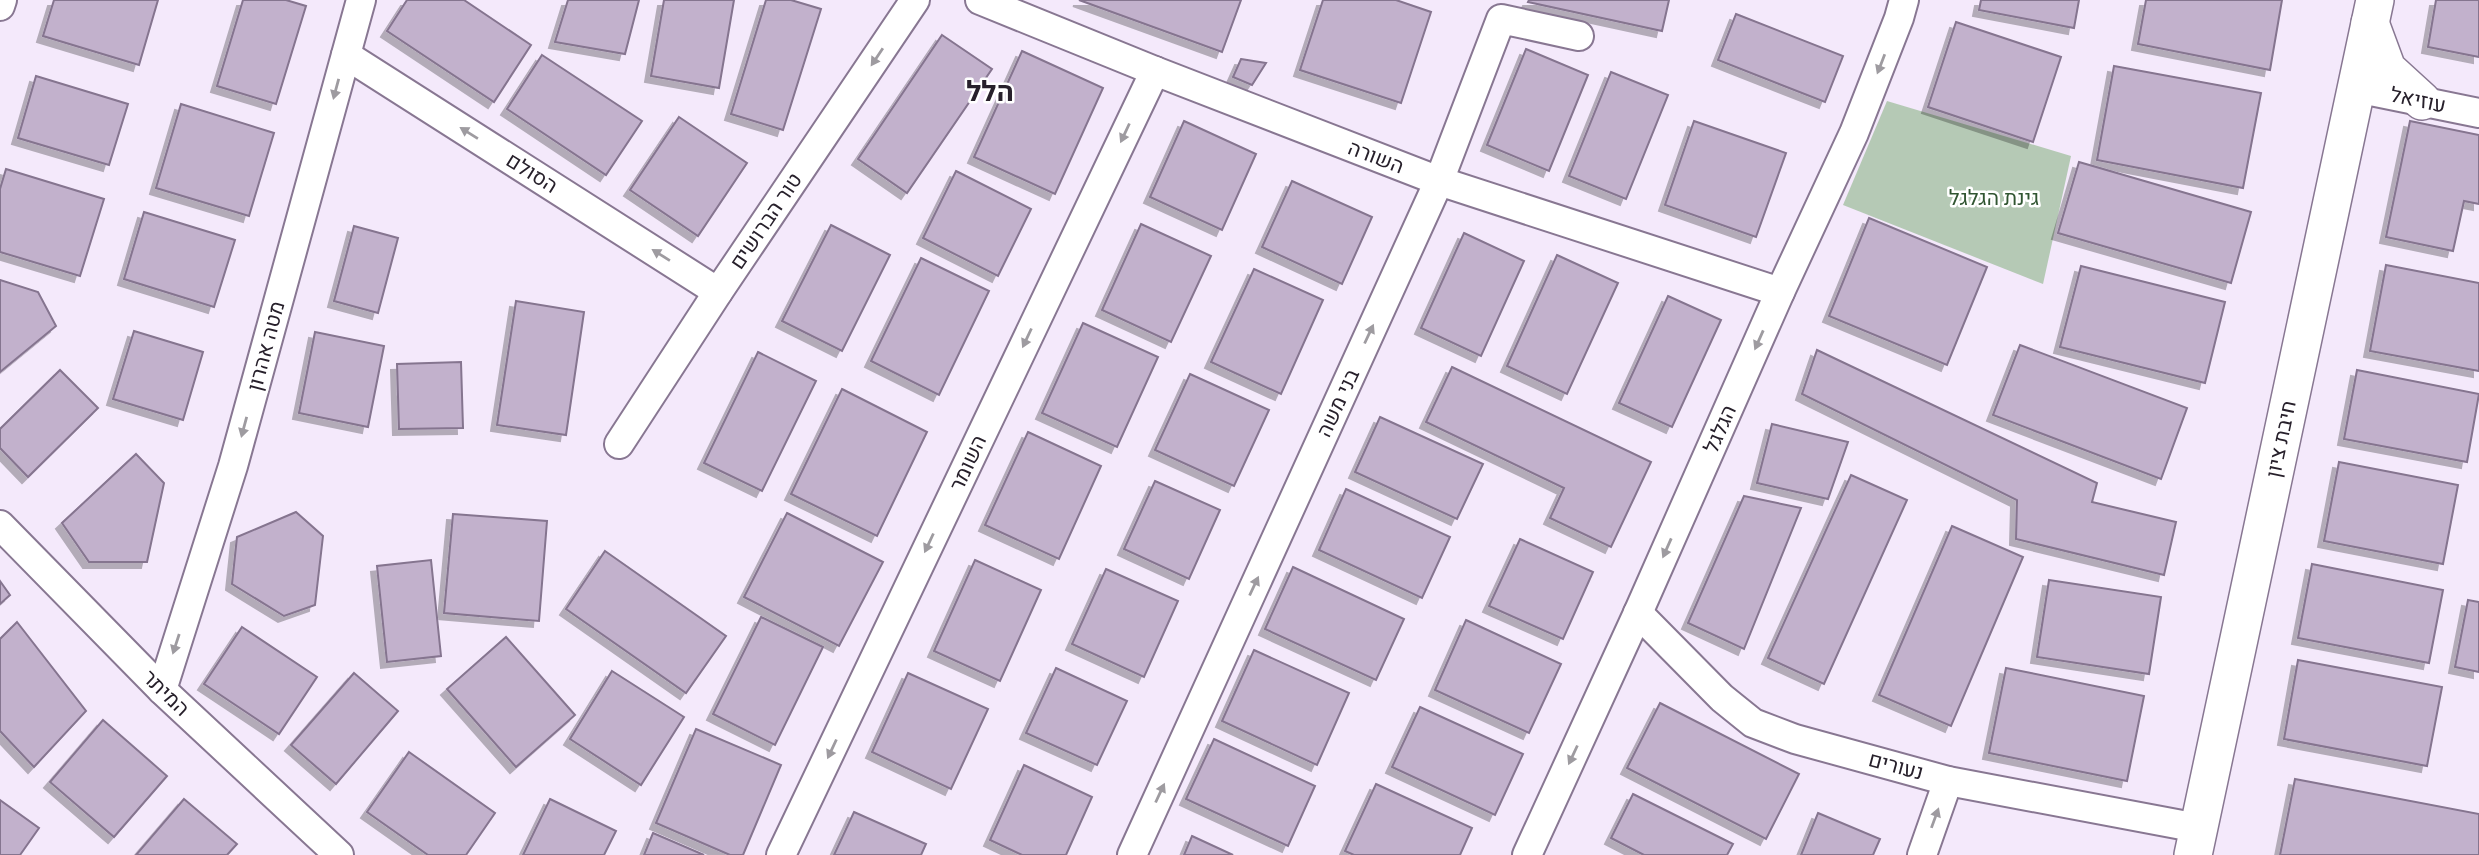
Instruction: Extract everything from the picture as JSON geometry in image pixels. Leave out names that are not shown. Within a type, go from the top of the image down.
[{"type":"street","points":[[0,6],[2,0]]},
{"type":"street","name":"מטה אהרון","points":[[162,690],[233,466],[361,0]]},
{"type":"street","name":"טור הברושים","points":[[619,444],[915,0]]},
{"type":"street","name":"השורה","points":[[980,0],[1154,71],[1439,181],[1780,292]]},
{"type":"street","name":"הגלגל","points":[[1527,855],[1854,133],[1899,18],[1903,0]]},
{"type":"street","name":"חיבת ציון","points":[[2196,842],[2372,11]]},
{"type":"street","name":"חיבת ציון","points":[[2372,11],[2387,69],[2422,101]]},
{"type":"street","name":"בני משה","points":[[1132,855],[1439,181],[1501,19],[1579,36]]},
{"type":"street","name":"הסולם","points":[[346,55],[718,292]]},
{"type":"street","name":"השומר","points":[[781,855],[1154,71]]},
{"type":"street","name":"עוזיאל","points":[[2357,88],[2479,113]]},
{"type":"street","name":"המיתר","points":[[0,525],[162,690],[339,855]]},
{"type":"street","name":"נעורים","points":[[1638,613],[1721,698],[1753,723],[1795,739],[1948,781],[2196,842]]},
{"type":"street","points":[[1922,855],[1948,781]]},
{"type":"green space","name":"גינת הגלגל","points":[[1887,101],[2071,156],[2043,284],[1843,205]]},
{"type":"building","points":[[54,0],[158,0],[139,65],[43,36]]},
{"type":"building","points":[[243,0],[286,0],[306,6],[276,104],[217,86]]},
{"type":"building","points":[[407,0],[464,0],[531,45],[494,102],[387,31]]},
{"type":"building","points":[[568,0],[639,0],[625,54],[555,42]]},
{"type":"building","points":[[664,0],[734,0],[719,88],[651,76]]},
{"type":"building","points":[[766,0],[791,0],[821,9],[783,130],[731,114]]},
{"type":"building","points":[[1079,0],[1241,0],[1222,52]]},
{"type":"building","points":[[1323,0],[1396,0],[1431,12],[1401,103],[1300,70]]},
{"type":"building","points":[[1669,0],[1662,31],[1528,2]]},
{"type":"building","points":[[1981,0],[2079,0],[2074,28],[1979,10]]},
{"type":"building","points":[[2146,0],[2282,0],[2270,70],[2138,44]]},
{"type":"building","points":[[2436,0],[2479,0],[2479,57],[2428,47]]},
{"type":"building","points":[[1736,14],[1843,56],[1825,102],[1718,60]]},
{"type":"building","points":[[1956,22],[2061,57],[2033,142],[1928,107]]},
{"type":"building","points":[[942,35],[992,69],[907,193],[858,159]]},
{"type":"building","points":[[1526,49],[1588,75],[1549,171],[1487,145]]},
{"type":"building","points":[[1022,51],[1103,88],[1055,194],[974,157]]},
{"type":"building","points":[[542,55],[642,121],[606,175],[507,109]]},
{"type":"building","points":[[1241,59],[1266,63],[1252,85],[1233,77]]},
{"type":"building","points":[[2114,66],[2261,93],[2243,188],[2097,160]]},
{"type":"building","points":[[1611,72],[1668,95],[1626,199],[1569,176]]},
{"type":"building","points":[[36,76],[128,104],[109,165],[18,138]]},
{"type":"building","points":[[181,104],[274,133],[249,216],[156,188]]},
{"type":"building","points":[[679,117],[747,163],[698,236],[630,190]]},
{"type":"building","points":[[1184,121],[1256,154],[1222,230],[1150,197]]},
{"type":"building","points":[[1694,121],[1786,153],[1756,237],[1665,205]]},
{"type":"building","points":[[2410,121],[2479,135],[2479,204],[2464,201],[2453,251],[2386,237]]},
{"type":"building","points":[[2079,162],[2251,212],[2231,283],[2058,233]]},
{"type":"building","points":[[6,169],[104,199],[80,276],[0,252],[0,189]]},
{"type":"building","points":[[956,171],[1031,209],[998,276],[923,238]]},
{"type":"building","points":[[1292,181],[1372,217],[1342,284],[1262,247]]},
{"type":"building","points":[[144,212],[235,240],[214,307],[124,279]]},
{"type":"building","points":[[1869,218],[1987,267],[1947,365],[1829,316]]},
{"type":"building","points":[[1141,224],[1211,256],[1171,342],[1102,310]]},
{"type":"building","points":[[831,225],[890,255],[842,351],[782,321]]},
{"type":"building","points":[[354,226],[398,238],[378,313],[334,301]]},
{"type":"building","points":[[1464,233],[1524,261],[1481,356],[1421,328]]},
{"type":"building","points":[[1557,255],[1618,283],[1567,394],[1507,366]]},
{"type":"building","points":[[921,258],[989,291],[939,395],[871,361]]},
{"type":"building","points":[[2386,265],[2479,283],[2479,371],[2370,351]]},
{"type":"building","points":[[2081,266],[2225,302],[2205,383],[2060,347]]},
{"type":"building","points":[[1254,269],[1323,300],[1281,394],[1211,362]]},
{"type":"building","points":[[0,280],[38,292],[56,326],[0,372]]},
{"type":"building","points":[[1668,296],[1721,320],[1672,427],[1619,403]]},
{"type":"building","points":[[516,301],[584,312],[566,435],[497,425]]},
{"type":"building","points":[[1083,323],[1158,357],[1117,447],[1042,413]]},
{"type":"building","points":[[134,331],[203,352],[183,420],[113,399]]},
{"type":"building","points":[[315,332],[384,346],[368,427],[299,413]]},
{"type":"building","points":[[2020,345],[2187,408],[2161,479],[1993,415]]},
{"type":"building","points":[[1817,350],[2097,483],[2092,502],[2176,522],[2164,575],[2016,539],[2017,500],[1802,394]]},
{"type":"building","points":[[758,352],[816,381],[762,491],[704,463]]},
{"type":"building","points":[[461,362],[463,428],[399,429],[397,364]]},
{"type":"building","points":[[1452,367],[1651,462],[1611,547],[1550,518],[1564,488],[1426,422]]},
{"type":"building","points":[[60,370],[98,408],[28,477],[0,448],[0,429]]},
{"type":"building","points":[[2357,370],[2479,394],[2467,462],[2344,439]]},
{"type":"building","points":[[1190,374],[1269,410],[1234,486],[1155,450]]},
{"type":"building","points":[[842,389],[927,432],[877,536],[791,494]]},
{"type":"building","points":[[1380,417],[1483,464],[1457,519],[1355,472]]},
{"type":"building","points":[[1772,424],[1848,442],[1828,499],[1757,483]]},
{"type":"building","points":[[1028,432],[1101,466],[1059,559],[985,525]]},
{"type":"building","points":[[136,454],[164,483],[147,562],[89,562],[62,523]]},
{"type":"building","points":[[2339,462],[2458,485],[2443,564],[2324,541]]},
{"type":"building","points":[[1851,475],[1907,500],[1824,684],[1768,658]]},
{"type":"building","points":[[1155,481],[1220,510],[1189,579],[1124,549]]},
{"type":"building","points":[[1346,489],[1450,537],[1422,598],[1319,550]]},
{"type":"building","points":[[1744,496],[1801,508],[1744,649],[1688,623]]},
{"type":"building","points":[[296,512],[323,536],[315,605],[284,616],[232,584],[237,537]]},
{"type":"building","points":[[787,513],[883,562],[839,646],[744,597]]},
{"type":"building","points":[[453,514],[547,521],[539,621],[444,613]]},
{"type":"building","points":[[1952,526],[2023,557],[1951,726],[1879,695]]},
{"type":"building","points":[[1520,539],[1593,572],[1563,639],[1489,606]]},
{"type":"building","points":[[605,551],[726,636],[686,693],[566,609]]},
{"type":"building","points":[[431,560],[441,656],[387,662],[377,566]]},
{"type":"building","points":[[975,560],[1041,590],[1000,681],[934,651]]},
{"type":"building","points":[[2312,564],[2443,590],[2429,663],[2298,638]]},
{"type":"building","points":[[1293,567],[1404,619],[1376,680],[1265,629]]},
{"type":"building","points":[[1106,569],[1178,601],[1144,677],[1072,644]]},
{"type":"building","points":[[2049,580],[2161,597],[2149,674],[2037,657]]},
{"type":"building","points":[[0,581],[10,595],[0,604]]},
{"type":"building","points":[[2468,600],[2479,602],[2479,672],[2455,667]]},
{"type":"building","points":[[761,617],[823,647],[775,745],[713,714]]},
{"type":"building","points":[[1466,620],[1561,664],[1529,733],[1435,690]]},
{"type":"building","points":[[17,622],[86,711],[34,767],[0,731],[0,639]]},
{"type":"building","points":[[242,627],[317,677],[279,734],[204,684]]},
{"type":"building","points":[[506,637],[575,715],[516,767],[447,689]]},
{"type":"building","points":[[1254,650],[1349,693],[1317,765],[1222,721]]},
{"type":"building","points":[[2298,660],[2442,687],[2427,766],[2284,739]]},
{"type":"building","points":[[1056,668],[1127,701],[1097,765],[1026,733]]},
{"type":"building","points":[[2006,668],[2144,696],[2127,781],[1989,753]]},
{"type":"building","points":[[612,671],[684,717],[641,785],[570,739]]},
{"type":"building","points":[[354,673],[398,711],[336,784],[291,745]]},
{"type":"building","points":[[908,673],[988,709],[951,789],[872,752]]},
{"type":"building","points":[[1660,703],[1799,774],[1766,839],[1627,768]]},
{"type":"building","points":[[1420,707],[1523,754],[1495,815],[1392,767]]},
{"type":"building","points":[[103,720],[167,776],[114,837],[50,782]]},
{"type":"building","points":[[696,729],[781,765],[743,855],[730,855],[656,823]]},
{"type":"building","points":[[1214,739],[1315,786],[1288,846],[1186,799]]},
{"type":"building","points":[[409,752],[495,813],[466,855],[428,855],[367,812]]},
{"type":"building","points":[[1024,765],[1092,797],[1066,855],[1022,855],[990,840]]},
{"type":"building","points":[[2295,779],[2479,814],[2479,855],[2280,855]]},
{"type":"building","points":[[1376,784],[1472,828],[1460,855],[1354,855],[1345,851]]},
{"type":"building","points":[[1633,794],[1733,844],[1727,855],[1644,855],[1611,838]]},
{"type":"building","points":[[184,799],[237,844],[227,855],[136,855]]},
{"type":"building","points":[[550,799],[616,831],[604,855],[523,855]]},
{"type":"building","points":[[0,800],[39,828],[20,855],[0,855]]},
{"type":"building","points":[[854,812],[926,844],[921,855],[834,855]]},
{"type":"building","points":[[1818,813],[1880,839],[1873,855],[1801,855]]},
{"type":"building","points":[[653,833],[704,855],[644,855]]},
{"type":"building","points":[[1192,836],[1233,855],[1184,855]]},
{"type":"district","name":"הלל","points":[[990,91]]}]
